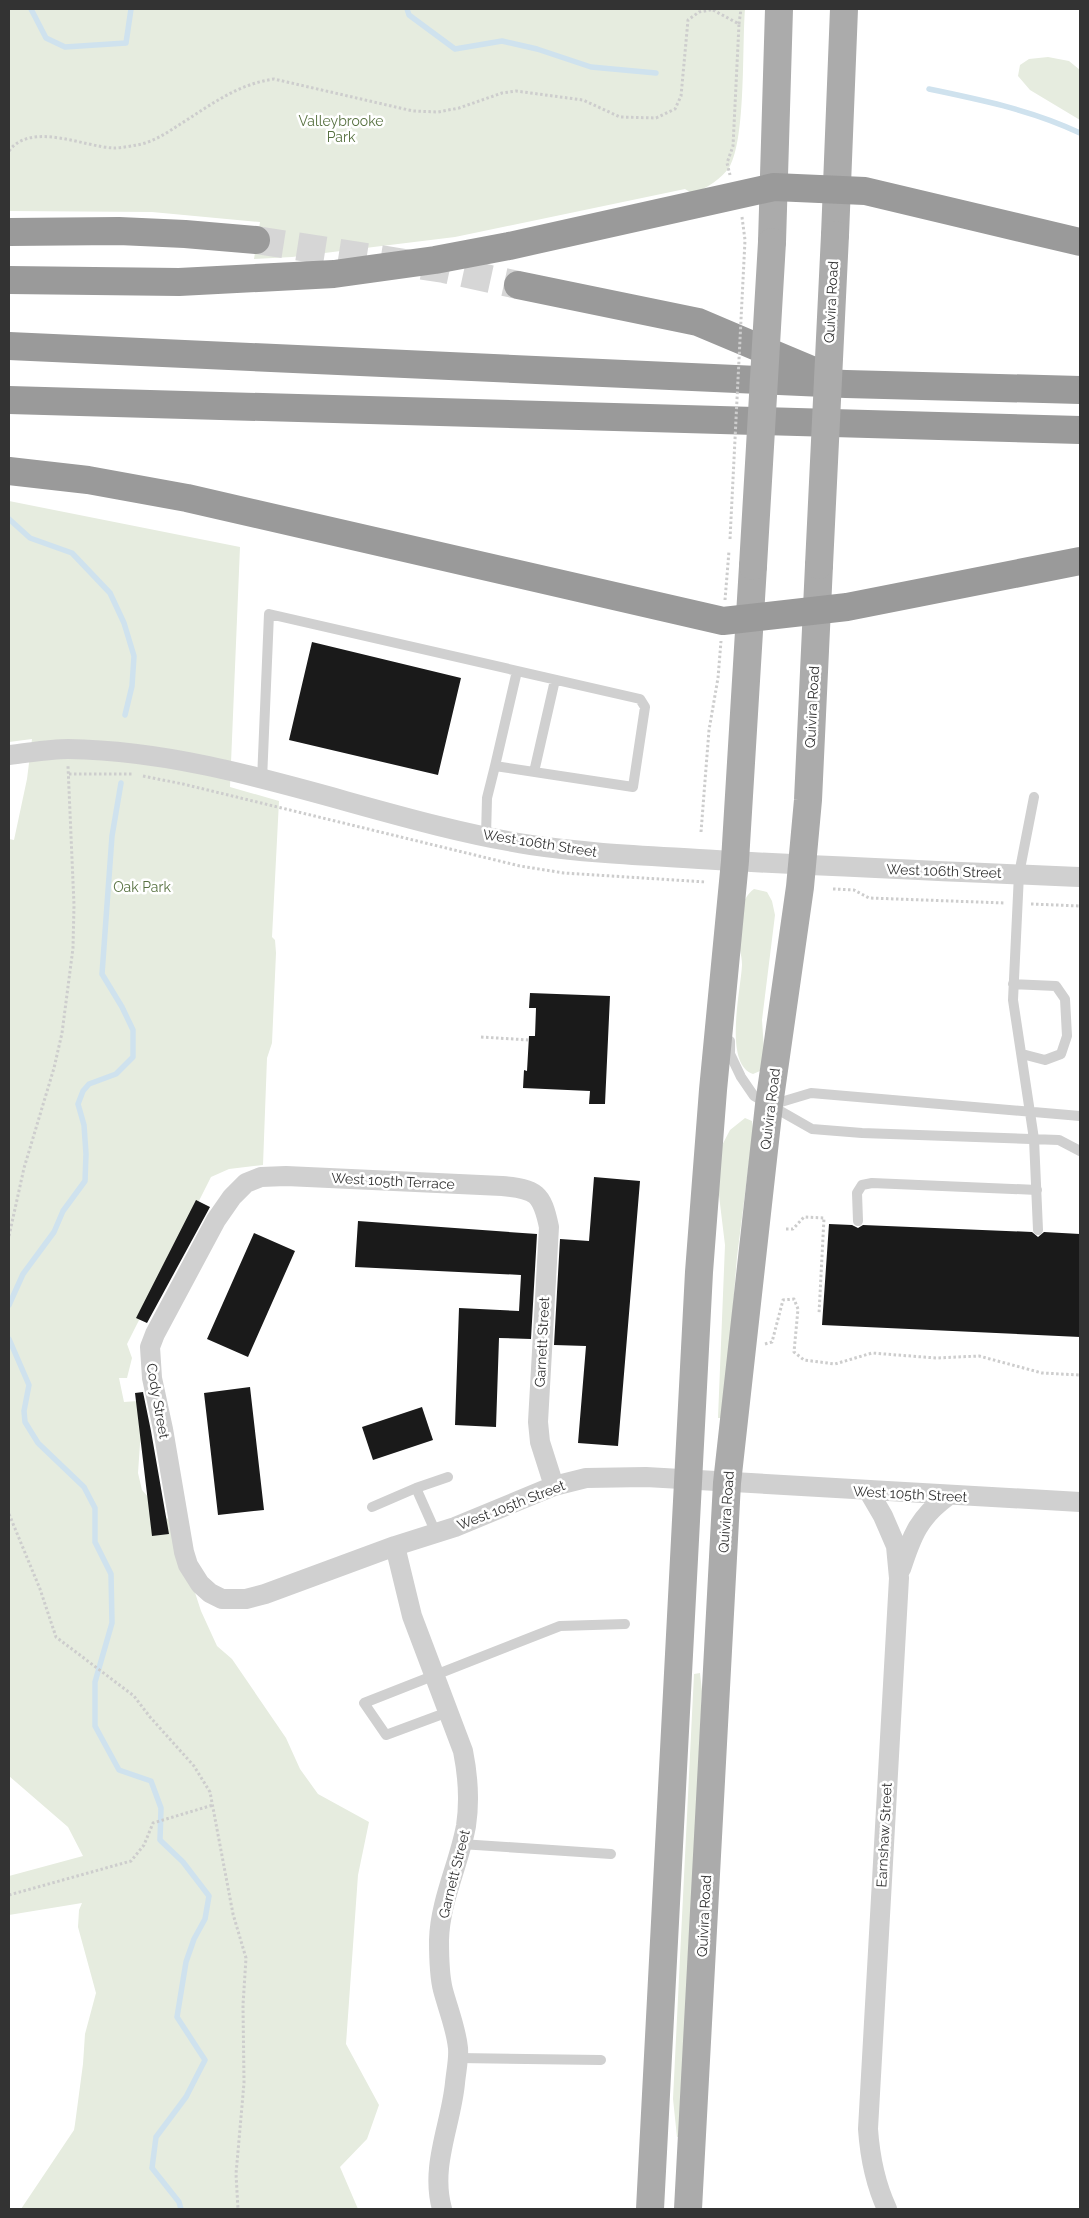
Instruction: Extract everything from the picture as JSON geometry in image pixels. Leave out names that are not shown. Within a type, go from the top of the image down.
[{"type":"highway","points":[[9,280],[179,282],[334,274],[435,260],[499,248],[774,187],[865,191],[1080,242]]},
{"type":"highway","points":[[9,232],[119,231],[256,240]]},
{"type":"highway","points":[[518,285],[698,322],[846,384]]},
{"type":"highway","points":[[9,346],[846,384],[1080,390]]},
{"type":"highway","points":[[9,400],[1080,430]]},
{"type":"highway","points":[[9,410],[37,402]]},
{"type":"highway","points":[[9,471],[88,480],[187,498],[723,621],[847,607],[1080,561]]},
{"type":"main road","points":[[650,2209],[687,1480],[713,1090],[731,953],[772,242],[779,9]]},
{"type":"main road","name":"Quivira Road","points":[[688,2209],[727,1483],[769,1105],[802,866],[808,800],[844,9]]},
{"type":"street","name":"West 106th Street","points":[[9,754],[66,749],[160,757],[262,780],[486,836],[583,852],[802,866],[1080,877]]},
{"type":"street","name":"West 105th Terrace","points":[[246,1184],[261,1177],[286,1176],[502,1186],[525,1190],[539,1197]]},
{"type":"street","name":"Cody Street","points":[[222,1598],[210,1593],[192,1575],[184,1552],[169,1461],[152,1378],[150,1347],[155,1334],[216,1220],[232,1196],[246,1184]]},
{"type":"street","name":"Garnett Street","points":[[539,1197],[545,1208],[549,1227],[538,1432],[554,1486]]},
{"type":"street","name":"West 105th Street","points":[[222,1598],[234,1600],[265,1594],[395,1546],[436,1533],[554,1486],[586,1478],[646,1477],[870,1492],[1080,1502]]},
{"type":"street","name":"Earnshaw Street","points":[[870,1492],[896,1546],[898,1578],[870,2092],[869,2150],[876,2185],[887,2209]]},
{"type":"street","name":"Earnshaw Street","points":[[898,1578],[917,1526],[931,1508],[948,1496]]},
{"type":"street","name":"Garnett Street","points":[[395,1546],[412,1616],[463,1751],[468,1773],[469,1792],[462,1844],[454,1865],[443,1911],[439,1939],[442,1987],[455,2029],[458,2058],[454,2095],[439,2161],[437,2181],[442,2209]]},
{"type":"lane","points":[[262,780],[269,614],[640,699],[645,707],[633,787],[495,766]]},
{"type":"lane","points":[[486,836],[487,798],[517,671]]},
{"type":"lane","points":[[534,772],[555,680]]},
{"type":"lane","points":[[1034,797],[1019,874],[1013,1000],[1034,1139],[1038,1230]]},
{"type":"lane","points":[[1013,984],[1056,986],[1065,999],[1067,1036],[1061,1054],[1045,1060],[1022,1054]]},
{"type":"lane","points":[[730,1030],[730,1054],[741,1077],[754,1096],[812,1129],[862,1133],[1059,1140],[1080,1151]]},
{"type":"lane","points":[[769,1105],[811,1093],[1080,1116]]},
{"type":"lane","points":[[858,1221],[857,1193],[862,1185],[872,1182],[1037,1190]]},
{"type":"lane","points":[[372,1506],[448,1476]]},
{"type":"lane","points":[[416,1488],[436,1533]]},
{"type":"lane","points":[[448,1712],[386,1735],[364,1703],[560,1626],[625,1624]]},
{"type":"lane","points":[[462,1844],[611,1854]]},
{"type":"lane","points":[[458,2058],[601,2060]]},
{"type":"path","points":[[9,150],[21,140],[31,137],[49,137],[115,148],[139,145],[162,136],[235,90],[254,82],[274,79],[412,111],[438,112],[459,108],[502,93],[516,91],[583,100],[620,117],[656,118],[675,109],[681,96],[688,20],[699,12],[714,9],[739,24]]},
{"type":"path","points":[[728,168],[727,163],[733,146],[741,9]]},
{"type":"path","points":[[730,540],[745,240],[744,224],[739,208]]},
{"type":"path","points":[[726,595],[730,550]]},
{"type":"path","points":[[701,832],[709,730],[720,655]]},
{"type":"path","points":[[9,1236],[24,1168],[54,1068],[62,1033],[73,948],[74,905],[66,749]]},
{"type":"path","points":[[833,889],[854,890],[869,898],[1010,903]]},
{"type":"path","points":[[1030,904],[1080,906]]},
{"type":"path","points":[[481,1037],[528,1040]]},
{"type":"path","points":[[786,1229],[792,1229],[804,1217],[824,1218],[819,1314]]},
{"type":"path","points":[[765,1344],[772,1342],[783,1300],[794,1299],[798,1309],[794,1352],[804,1360],[835,1364],[872,1353],[936,1358],[979,1356],[1042,1373],[1080,1375]]},
{"type":"path","points":[[9,1514],[40,1589],[56,1637],[134,1696],[150,1717],[194,1766],[210,1792],[233,1914],[246,1958],[243,2004],[244,2083],[236,2174],[238,2209]]},
{"type":"path","points":[[9,1895],[44,1887],[130,1861],[144,1845],[153,1823],[213,1805]]},
{"type":"green space","name":"Valleybrooke Park","points":[[9,9],[745,9],[739,134],[735,152],[727,171],[713,183],[693,194],[685,189],[455,237],[292,257],[254,259],[260,222],[152,212],[9,211]]},
{"type":"green space","points":[[1048,57],[1069,61],[1080,70],[1080,120],[1030,90],[1018,76],[1020,65],[1029,59]]},
{"type":"green space","name":"Oak Park","points":[[9,501],[240,547],[230,787],[279,801],[272,937],[275,940],[276,953],[272,1043],[267,1058],[263,1165],[229,1169],[211,1177],[127,1344],[132,1358],[127,1378],[119,1378],[124,1402],[138,1401],[147,1411],[140,1444],[138,1473],[142,1490],[173,1525],[201,1611],[217,1646],[232,1659],[286,1738],[300,1769],[318,1794],[369,1822],[358,1875],[346,2044],[379,2105],[367,2139],[340,2167],[358,2209],[21,2209],[74,2130],[85,2034],[96,1993],[78,1927],[79,1910],[82,1903],[9,1915],[9,1876],[83,1856],[68,1827],[9,1776],[9,839],[14,840],[27,779],[32,739],[9,742]]},
{"type":"green space","points":[[754,889],[767,892],[772,901],[775,915],[762,1020],[764,1050],[760,1071],[753,1074],[744,1067],[738,1056],[736,1025],[742,965],[738,938],[739,922],[743,903]]},
{"type":"green space","points":[[745,1118],[752,1121],[753,1130],[737,1257],[724,1418],[718,1418],[725,1245],[717,1179],[719,1151],[730,1130]]},
{"type":"green space","points":[[700,1673],[702,1691],[682,2137],[677,2137],[673,2099],[694,1674]]},
{"type":"building","points":[[312,642],[461,678],[438,775],[289,740]]},
{"type":"building","points":[[530,993],[610,996],[605,1104],[589,1104],[590,1091],[523,1088],[524,1070],[527,1071],[529,1036],[535,1036],[536,1008],[529,1008]]},
{"type":"building","points":[[594,1177],[640,1181],[618,1446],[578,1443],[586,1346],[554,1345],[560,1239],[589,1241]]},
{"type":"building","points":[[196,1200],[210,1207],[147,1323],[136,1318]]},
{"type":"building","points":[[358,1221],[537,1234],[531,1339],[499,1338],[496,1427],[455,1425],[459,1308],[519,1311],[521,1275],[355,1267]]},
{"type":"building","points":[[829,1224],[852,1225],[858,1228],[863,1225],[1032,1232],[1038,1237],[1044,1232],[1080,1234],[1080,1337],[822,1325]]},
{"type":"building","points":[[254,1233],[295,1251],[248,1357],[207,1339]]},
{"type":"building","points":[[250,1387],[264,1510],[218,1515],[204,1393]]},
{"type":"building","points":[[143,1392],[169,1534],[152,1536],[135,1393]]},
{"type":"building","points":[[422,1407],[433,1440],[373,1460],[362,1427]]},
{"type":"waterway","points":[[31,9],[46,38],[65,47],[126,43],[131,9]]},
{"type":"waterway","points":[[407,9],[409,15],[455,49],[502,41],[537,49],[591,67],[656,73]]},
{"type":"waterway","points":[[929,89],[1025,112],[1080,133]]},
{"type":"waterway","points":[[9,519],[30,538],[72,553],[110,593],[124,623],[134,656],[132,686],[125,715]]},
{"type":"waterway","points":[[9,1305],[23,1274],[54,1232],[63,1211],[85,1181],[84,1125],[78,1104],[83,1091],[89,1084],[116,1074],[133,1057],[133,1030],[122,1007],[102,974],[112,836],[121,783]]},
{"type":"waterway","points":[[9,1339],[29,1385],[24,1411],[25,1422],[38,1443],[84,1487],[95,1508],[95,1542],[111,1574],[112,1623],[95,1682],[95,1726],[119,1770],[151,1781],[161,1808],[160,1840],[183,1862],[209,1896],[205,1919],[194,1939],[186,1962],[177,2017],[205,2060],[186,2097],[156,2137],[152,2168],[179,2202],[181,2209]]},
{"type":"tunnel","points":[[256,240],[444,269],[518,285]]}]
